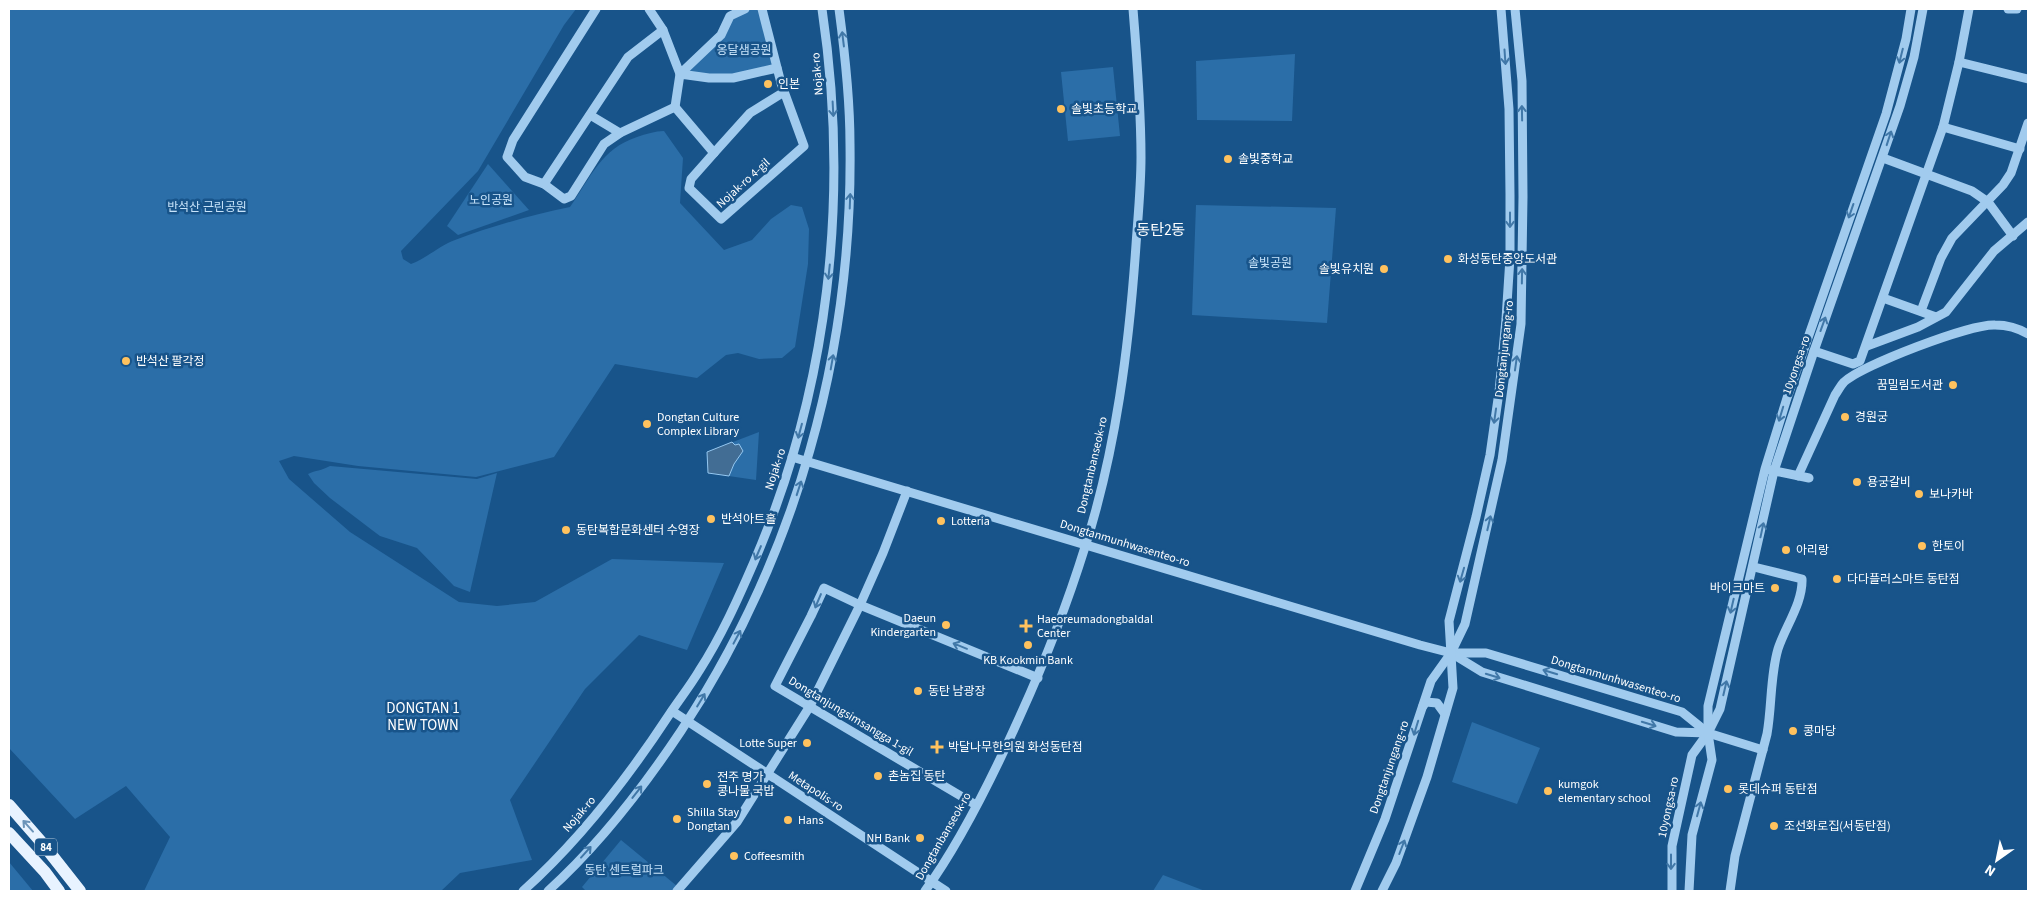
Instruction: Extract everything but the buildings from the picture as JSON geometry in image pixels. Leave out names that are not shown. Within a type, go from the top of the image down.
[{"type":"main road","name":"84","points":[[9,805],[49,851],[80,891]]},
{"type":"main road","name":"84","points":[[9,833],[45,872],[59,891]]},
{"type":"street","points":[[596,9],[512,140],[507,157],[524,177],[544,184],[564,199],[571,196],[604,144],[620,133],[676,107]]},
{"type":"street","points":[[649,9],[663,30],[680,74],[676,107],[714,152]]},
{"type":"street","points":[[680,74],[721,35],[730,16],[745,9]]},
{"type":"street","name":"Nojak-ro 4-gil","points":[[762,9],[784,92],[804,146],[721,219],[689,188],[691,179],[750,112],[784,92]]},
{"type":"street","name":"Nojak-ro","points":[[523,891],[553,862],[593,818],[637,762],[700,670],[738,598],[776,508],[806,406],[827,294],[834,206],[834,136],[822,9]]},
{"type":"street","points":[[548,891],[606,830],[649,777],[688,721],[744,623],[775,556],[808,462],[821,410],[839,320],[849,214],[850,142],[848,96],[839,9]]},
{"type":"street","name":"Dongtanbanseok-ro","points":[[924,891],[976,805],[1008,744],[1038,678],[1086,545],[1107,460],[1126,361],[1141,160],[1133,9]]},
{"type":"street","name":"Dongtanjungang-ro","points":[[1382,891],[1396,864],[1428,778],[1453,688],[1449,621],[1464,570],[1490,455],[1499,392],[1510,258],[1509,109],[1501,9]]},
{"type":"street","name":"Dongtanjungang-ro","points":[[1355,891],[1385,819],[1431,681],[1451,653],[1465,624],[1494,499],[1508,426],[1521,324],[1522,90],[1515,9]]},
{"type":"street","name":"10yongsa-ro","points":[[1690,891],[1692,835],[1712,760],[1708,733],[1708,706],[1770,470],[1786,398],[1888,107],[1906,39],[1911,9]]},
{"type":"street","name":"10yongsa-ro","points":[[1672,891],[1671,857],[1674,835],[1692,755],[1708,733],[1720,709],[1754,567],[1770,470],[1883,158],[1906,86],[1922,9]]},
{"type":"street","points":[[1814,351],[1853,364],[1860,361],[1867,346],[1943,127],[1959,62],[1969,9]]},
{"type":"street","points":[[2008,9],[2016,9]]},
{"type":"street","points":[[544,184],[628,57],[663,30]]},
{"type":"street","points":[[1959,62],[2028,79]]},
{"type":"street","points":[[680,74],[726,78],[777,68]]},
{"type":"street","points":[[590,114],[620,133]]},
{"type":"street","points":[[1921,311],[1941,258],[1952,238],[1988,202],[2011,173],[2028,123]]},
{"type":"street","points":[[1943,127],[2020,149]]},
{"type":"street","points":[[1883,158],[1972,191],[1988,202],[2013,236]]},
{"type":"street","points":[[1867,346],[1918,327],[1946,312],[1994,251],[2028,222]]},
{"type":"street","points":[[1883,298],[1936,317]]},
{"type":"street","points":[[1798,476],[1835,395],[1843,383],[1853,376],[1880,362],[1976,327],[1994,325],[2012,327],[2028,334]]},
{"type":"street","points":[[806,406],[813,413],[821,410]]},
{"type":"street","name":"Dongtanmunhwasenteo-ro","points":[[792,457],[1451,653],[1482,672],[1676,732],[1708,733]]},
{"type":"street","points":[[1770,470],[1810,478]]},
{"type":"street","points":[[678,890],[737,822],[810,706],[884,553],[907,491]]},
{"type":"street","points":[[776,508],[784,506],[790,513]]},
{"type":"street","points":[[1730,891],[1735,856],[1771,714],[1772,679],[1776,658],[1802,586],[1802,579],[1754,567]]},
{"type":"street","name":"Dongtanjungsimsangga 1-gil","points":[[976,805],[775,686],[808,624],[824,588],[860,605],[1038,678]]},
{"type":"street","name":"Dongtanmunhwasenteo-ro","points":[[1451,653],[1486,653],[1682,712],[1708,733]]},
{"type":"street","points":[[700,670],[703,679],[713,679]]},
{"type":"street","points":[[1423,706],[1426,702],[1437,702],[1445,714]]},
{"type":"street","name":"Metapolis-ro","points":[[672,711],[946,891]]},
{"type":"street","points":[[1708,733],[1763,750]]},
{"type":"green space","name":"반석산 근린공원","points":[[9,9],[576,9],[564,25],[478,171],[401,251],[403,259],[411,264],[449,243],[469,235],[512,221],[570,207],[598,165],[614,149],[637,137],[657,132],[664,131],[683,158],[680,203],[724,250],[752,240],[771,219],[791,205],[802,207],[809,229],[808,264],[795,347],[782,358],[759,359],[738,353],[726,355],[697,378],[615,364],[554,457],[476,477],[358,466],[294,456],[279,461],[289,479],[350,532],[459,602],[497,606],[535,602],[612,559],[724,563],[687,650],[639,635],[585,689],[510,800],[532,860],[460,873],[441,891],[144,891],[170,837],[126,786],[75,819],[9,748]]},
{"type":"green space","name":"옹달샘공원","points":[[749,9],[760,9],[775,68],[748,74],[683,74],[730,18]]},
{"type":"green space","points":[[1295,54],[1292,121],[1197,120],[1196,61]]},
{"type":"green space","points":[[1113,67],[1120,136],[1068,141],[1061,72]]},
{"type":"green space","name":"노인공원","points":[[488,164],[529,210],[458,235],[447,226]]},
{"type":"green space","name":"솔빛공원","points":[[1196,205],[1336,208],[1327,323],[1192,315]]},
{"type":"green space","points":[[759,432],[756,480],[708,473],[707,452]]},
{"type":"green space","points":[[330,466],[477,479],[497,473],[470,592],[454,586],[417,548],[380,536],[330,498],[314,483],[308,474]]},
{"type":"green space","points":[[1472,722],[1540,748],[1517,804],[1452,782]]},
{"type":"green space","name":"동탄 센트럴파크","points":[[621,840],[683,891],[586,891],[582,887]]},
{"type":"green space","points":[[9,862],[33,891],[9,891]]},
{"type":"green space","points":[[1163,875],[1205,891],[1153,891]]},
{"type":"shaded area","points":[[732,442],[735,445],[739,444],[743,451],[734,464],[729,476],[708,473],[707,452]]},
{"type":"place","name":"인본","points":[[768,84]]},
{"type":"place","name":"솔빛초등학교","points":[[1061,109]]},
{"type":"place","name":"솔빛중학교","points":[[1228,159]]},
{"type":"place","name":"화성동탄중앙도서관","points":[[1448,259]]},
{"type":"place","name":"솔빛유치원","points":[[1384,269]]},
{"type":"place","name":"반석산 팔각정","points":[[126,361]]},
{"type":"place","name":"꿈밀림도서관","points":[[1953,385]]},
{"type":"place","name":"경원궁","points":[[1845,417]]},
{"type":"place","name":"Dongtan Culture Complex Library","points":[[647,424]]},
{"type":"place","name":"용궁갈비","points":[[1857,482]]},
{"type":"place","name":"보나카바","points":[[1919,494]]},
{"type":"place","name":"반석아트홀","points":[[711,519]]},
{"type":"place","name":"Lotteria","points":[[941,521]]},
{"type":"place","name":"동탄복합문화센터 수영장","points":[[566,530]]},
{"type":"place","name":"한토이","points":[[1922,546]]},
{"type":"place","name":"아리랑","points":[[1786,550]]},
{"type":"place","name":"다다플러스마트 동탄점","points":[[1837,579]]},
{"type":"place","name":"바이크마트","points":[[1775,588]]},
{"type":"place","name":"Daeun Kindergarten","points":[[946,625]]},
{"type":"place","name":"Haeoreumadongbaldal Center","points":[[1026,626]]},
{"type":"place","name":"KB Kookmin Bank","points":[[1028,645]]},
{"type":"place","name":"동탄 남광장","points":[[918,691]]},
{"type":"place","name":"콩마당","points":[[1793,731]]},
{"type":"place","name":"Lotte Super","points":[[807,743]]},
{"type":"place","name":"박달나무한의원 화성동탄점","points":[[937,747]]},
{"type":"place","name":"촌놈집 동탄","points":[[878,776]]},
{"type":"place","name":"전주 명가 콩나물 국밥","points":[[707,784]]},
{"type":"place","name":"롯데슈퍼 동탄점","points":[[1728,789]]},
{"type":"place","name":"kumgok elementary school","points":[[1548,791]]},
{"type":"place","name":"Shilla Stay Dongtan","points":[[677,819]]},
{"type":"place","name":"Hans","points":[[788,820]]},
{"type":"place","name":"조선화로집(서동탄점)","points":[[1774,826]]},
{"type":"place","name":"NH Bank","points":[[920,838]]},
{"type":"place","name":"Coffeesmith","points":[[734,856]]},
{"type":"district","name":"동탄2동","points":[[1161,230]]},
{"type":"district","name":"DONGTAN 1 NEW TOWN","points":[[423,716]]}]
